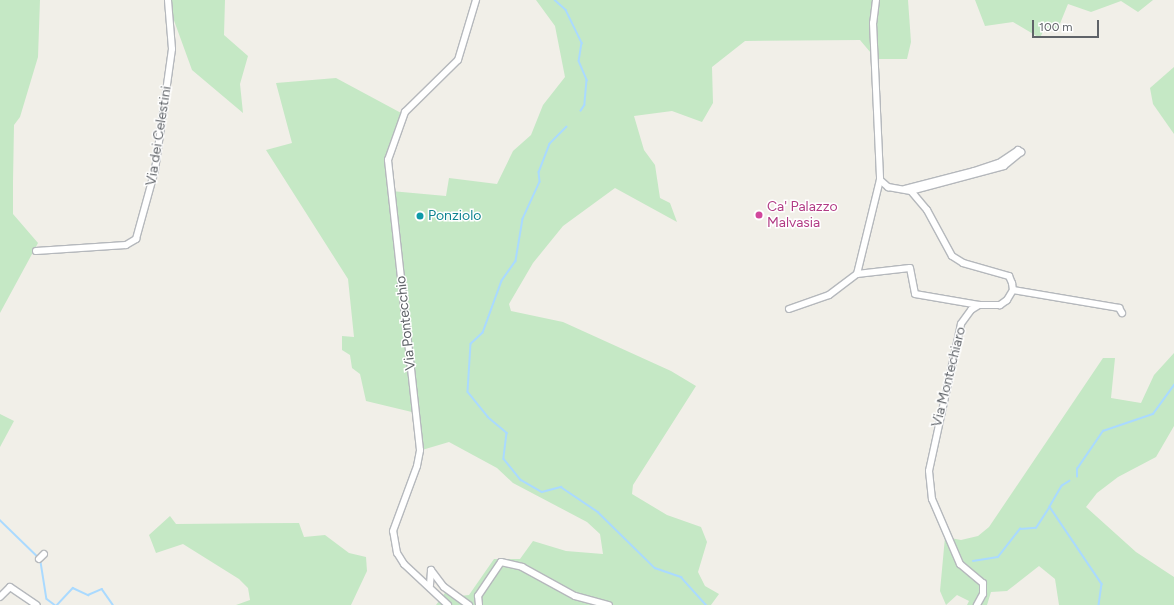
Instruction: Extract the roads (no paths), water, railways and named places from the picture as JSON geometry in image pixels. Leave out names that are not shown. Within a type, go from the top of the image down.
[{"type":"street","name":"Via dei Celestini","points":[[36,251],[126,245],[136,239],[159,147],[172,49],[168,0]]},
{"type":"street","name":"Via Pontecchio","points":[[448,605],[430,585],[404,564],[397,554],[393,531],[420,450],[388,160],[405,112],[458,60],[476,0]]},
{"type":"street","points":[[857,274],[880,180],[873,23],[876,0]]},
{"type":"street","points":[[880,180],[888,187],[908,190],[1004,166],[1021,152],[1018,150],[999,163],[908,190]]},
{"type":"street","points":[[908,190],[927,210],[952,256],[962,263],[1009,276],[1013,290]]},
{"type":"street","points":[[790,309],[829,295],[857,274],[910,268],[915,294],[979,306],[1000,305],[1013,290]]},
{"type":"street","points":[[1013,290],[1119,308],[1122,313]]},
{"type":"street","name":"Via Montechiaro","points":[[977,605],[983,594],[983,583],[960,564],[932,499],[929,471],[961,324],[971,310],[979,306]]},
{"type":"street","points":[[479,605],[478,596],[501,562],[522,567],[575,596],[609,605]]},
{"type":"street","points":[[430,585],[431,570],[444,587],[469,605]]},
{"type":"street","points":[[0,597],[10,587],[37,605]]},
{"type":"waterway","points":[[555,0],[566,10],[582,43],[579,61],[587,80],[585,105],[581,111]]},
{"type":"waterway","points":[[567,127],[550,144],[539,172],[540,182],[523,219],[516,261],[502,281],[483,333],[471,344],[468,392],[488,417],[507,433],[504,459],[521,480],[542,492],[561,487],[598,512],[655,568],[681,577],[706,605]]},
{"type":"waterway","points":[[1077,477],[1077,469],[1103,431],[1153,414],[1174,385]]},
{"type":"waterway","points":[[1070,481],[1062,486],[1050,507],[1102,584],[1099,605]]},
{"type":"waterway","points":[[973,561],[998,557],[1020,529],[1036,528],[1049,508]]},
{"type":"waterway","points":[[0,520],[37,556]]},
{"type":"waterway","points":[[41,562],[47,599],[55,605]]},
{"type":"waterway","points":[[57,605],[73,588],[88,595],[102,589],[113,605]]},
{"type":"place","name":"Ca' Palazzo Malvasia","points":[[759,215]]},
{"type":"place","name":"Ponziolo","points":[[420,216]]}]
